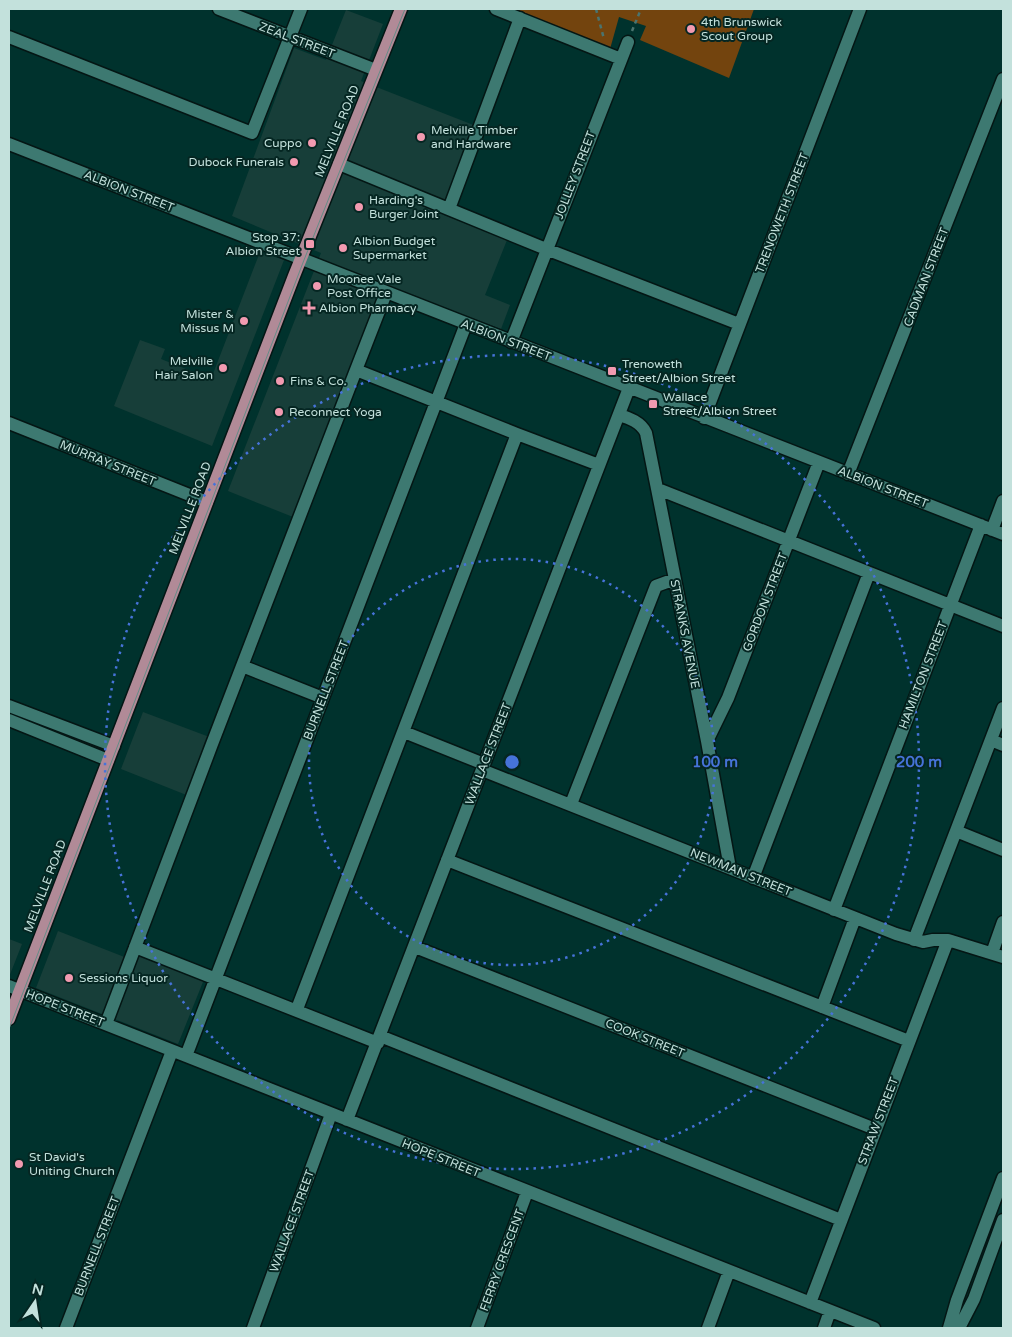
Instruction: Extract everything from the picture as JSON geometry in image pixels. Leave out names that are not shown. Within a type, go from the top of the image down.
[{"type":"main road","name":"MELVILLE ROAD","points":[[9,1019],[14,988],[114,746],[301,259],[401,9]]},
{"type":"street","name":"ZEAL STREET","points":[[219,9],[376,70]]},
{"type":"street","points":[[9,37],[252,133],[301,9]]},
{"type":"street","points":[[496,9],[621,59]]},
{"type":"street","name":"TRENOWETH STREET","points":[[704,418],[860,9]]},
{"type":"street","points":[[449,209],[520,18]]},
{"type":"street","name":"JOLLEY STREET","points":[[511,342],[628,42]]},
{"type":"street","name":"CADMAN STREET","points":[[848,474],[1003,79]]},
{"type":"street","name":"ALBION STREET","points":[[9,144],[992,530]]},
{"type":"street","points":[[339,164],[546,249],[739,324]]},
{"type":"street","points":[[106,1024],[386,293]]},
{"type":"street","name":"BURNELL STREET","points":[[186,1056],[466,324]]},
{"type":"street","points":[[356,370],[599,465]]},
{"type":"street","name":"WALLACE STREET","points":[[347,1120],[629,388]]},
{"type":"street","name":"STRANKS AVENUE","points":[[619,415],[638,423],[644,429],[658,489],[730,868]]},
{"type":"street","name":"MURRAY STREET","points":[[9,423],[207,502]]},
{"type":"street","points":[[297,1009],[517,434]]},
{"type":"street","name":"GORDON STREET","points":[[707,741],[728,698],[819,462]]},
{"type":"street","points":[[658,489],[1003,626]]},
{"type":"street","name":"HAMILTON STREET","points":[[834,910],[950,605],[992,530],[1003,501]]},
{"type":"street","points":[[753,878],[869,573]]},
{"type":"street","points":[[571,804],[656,586],[675,579]]},
{"type":"street","points":[[242,666],[323,698]]},
{"type":"street","points":[[9,706],[114,746]]},
{"type":"street","points":[[914,940],[1003,708]]},
{"type":"street","points":[[9,720],[108,760]]},
{"type":"street","name":"NEWMAN STREET","points":[[404,732],[571,804],[855,918],[914,940],[923,942],[948,940],[997,955]]},
{"type":"street","points":[[991,740],[1003,744]]},
{"type":"street","points":[[956,831],[1003,850]]},
{"type":"street","points":[[447,860],[909,1041]]},
{"type":"street","points":[[822,1006],[855,918]]},
{"type":"street","points":[[997,955],[1003,922]]},
{"type":"street","name":"STRAW STREET","points":[[810,1303],[948,940]]},
{"type":"street","points":[[136,946],[841,1220]]},
{"type":"street","name":"COOK STREET","points":[[415,947],[875,1129]]},
{"type":"street","name":"HOPE STREET","points":[[14,988],[874,1328]]},
{"type":"street","name":"BURNELL STREET","points":[[66,1328],[172,1051]]},
{"type":"street","name":"WALLACE STREET","points":[[253,1328],[332,1114]]},
{"type":"street","points":[[949,1328],[957,1300],[1003,1178]]},
{"type":"street","name":"FERRY CRESCENT","points":[[478,1328],[527,1192]]},
{"type":"street","points":[[959,1328],[974,1299],[1003,1220]]},
{"type":"street","points":[[708,1328],[729,1271]]},
{"type":"street","points":[[824,1328],[830,1311]]},
{"type":"path","points":[[596,9],[604,39],[610,49],[621,59]]},
{"type":"path","points":[[628,42],[641,9]]},
{"type":"shaded area","points":[[502,9],[754,9],[729,78],[640,40],[646,26],[619,17],[610,49]]},
{"type":"shaded area","points":[[346,10],[383,24],[361,81],[476,126],[444,215],[507,240],[485,295],[510,305],[501,329],[388,286],[298,519],[228,491],[321,253],[232,216],[294,48],[326,60]]},
{"type":"shaded area","points":[[260,252],[284,260],[212,446],[114,406],[140,340],[165,349],[161,359],[211,379]]},
{"type":"shaded area","points":[[143,712],[212,738],[189,796],[121,769]]},
{"type":"shaded area","points":[[58,931],[132,960],[138,946],[207,972],[178,1044],[36,988]]},
{"type":"shaded area","points":[[9,939],[22,944],[9,977]]},
{"type":"tram line","points":[[9,1029],[304,260],[405,9]]},
{"type":"place","name":"4th Brunswick Scout Group","points":[[691,29]]},
{"type":"place","name":"Melville Timber and Hardware","points":[[421,137]]},
{"type":"place","name":"Cuppo","points":[[312,143]]},
{"type":"place","name":"Dubock Funerals","points":[[294,162]]},
{"type":"place","name":"Harding's Burger Joint","points":[[359,207]]},
{"type":"place","name":"Stop 37: Albion Street","points":[[310,244]]},
{"type":"place","name":"Albion Budget Supermarket","points":[[343,248]]},
{"type":"place","name":"Moonee Vale Post Office","points":[[317,286]]},
{"type":"place","name":"Albion Pharmacy","points":[[309,308]]},
{"type":"place","name":"Mister & Missus M","points":[[244,321]]},
{"type":"place","name":"Melville Hair Salon","points":[[223,368]]},
{"type":"place","name":"Trenoweth Street/Albion Street","points":[[612,371]]},
{"type":"place","name":"Fins & Co.","points":[[280,381]]},
{"type":"place","name":"Wallace Street/Albion Street","points":[[653,404]]},
{"type":"place","name":"Reconnect Yoga","points":[[279,412]]},
{"type":"place","name":"Sessions Liquor","points":[[69,978]]},
{"type":"place","name":"St David's Uniting Church","points":[[19,1164]]}]
